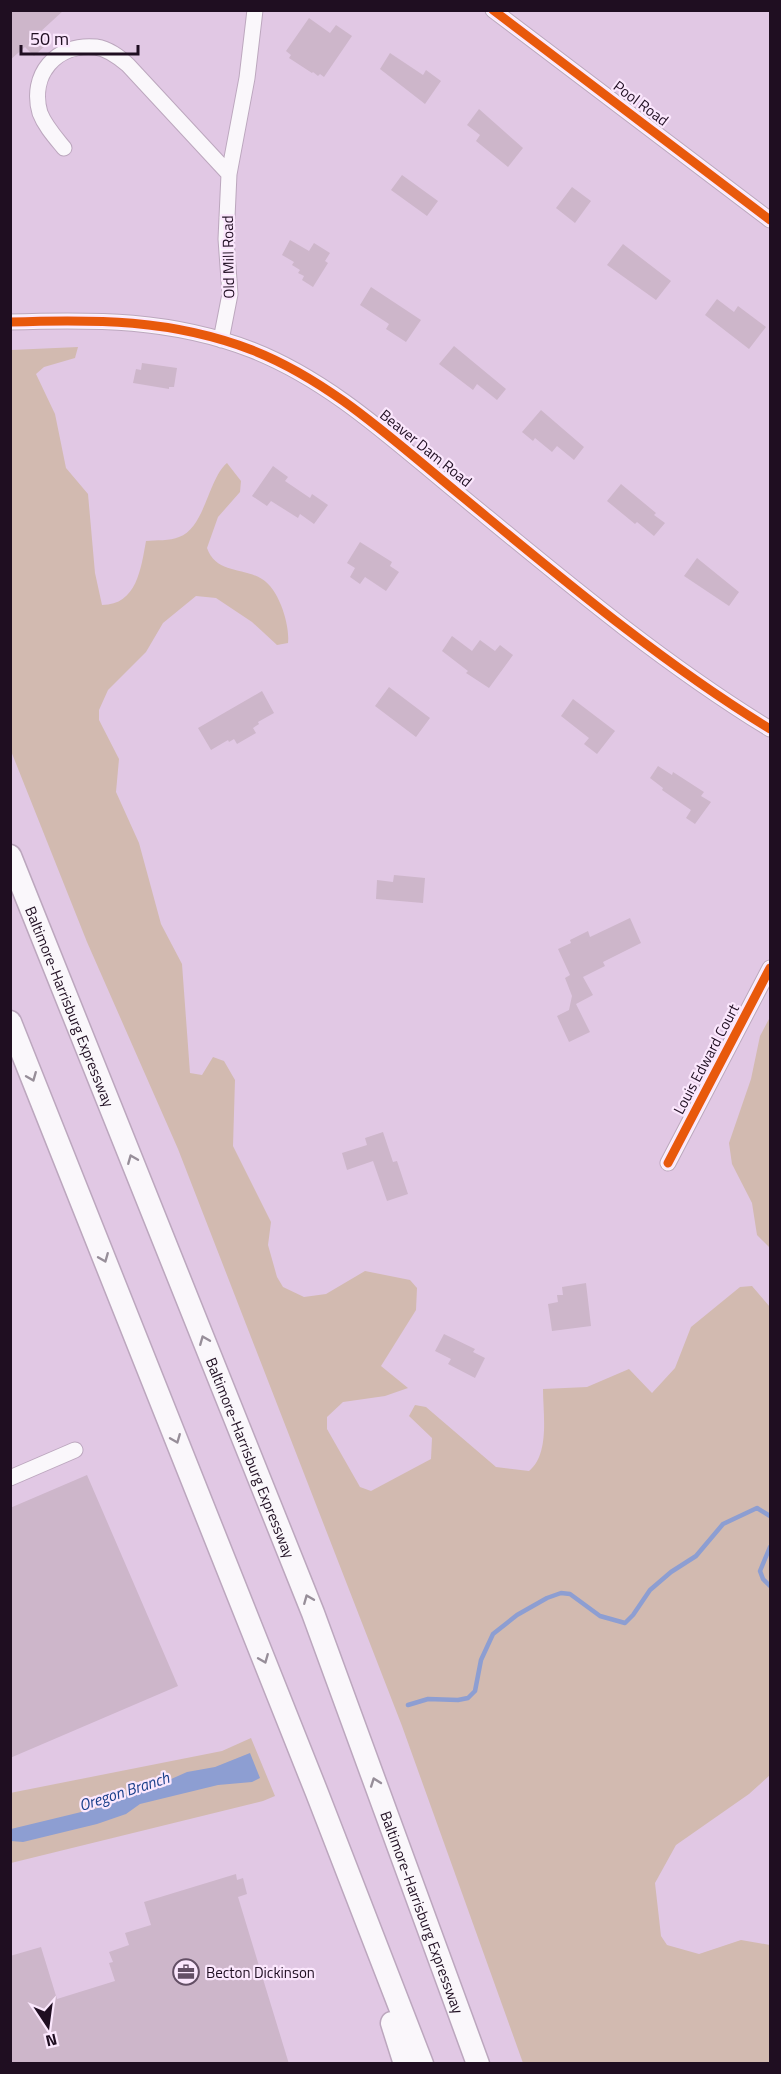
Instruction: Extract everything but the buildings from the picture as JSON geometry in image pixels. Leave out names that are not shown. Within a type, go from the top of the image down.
[{"type":"highway","name":"Baltimore-Harrisburg Expressway","points":[[10,856],[314,1613],[478,2064]]},
{"type":"highway","points":[[10,1022],[317,1793],[422,2064]]},
{"type":"highway","points":[[317,1793],[405,2064]]},
{"type":"street","name":"Old Mill Road","points":[[222,340],[230,294],[226,238],[229,174],[247,78],[255,10]]},
{"type":"street","name":"Pool Road","points":[[493,10],[771,220]]},
{"type":"street","points":[[64,148],[47,127],[40,113],[38,86],[40,76],[47,65],[63,53],[84,47],[97,47],[116,54],[128,65],[229,174]]},
{"type":"street","name":"Beaver Dam Road","points":[[10,322],[120,321],[161,326],[222,340],[283,364],[324,388],[362,415],[618,624],[771,729]]},
{"type":"street","name":"Louis Edward Court","points":[[668,1163],[771,968]]},
{"type":"street","points":[[10,1478],[75,1450]]},
{"type":"shaded area","points":[[78,347],[75,358],[44,367],[36,374],[55,414],[66,468],[88,494],[95,573],[102,605],[123,599],[130,592],[139,573],[146,541],[167,540],[188,532],[201,514],[215,480],[227,463],[241,481],[240,492],[218,517],[207,548],[211,556],[223,566],[255,575],[268,584],[274,591],[285,617],[288,643],[277,645],[252,622],[216,598],[196,596],[163,623],[146,652],[108,690],[99,710],[99,720],[119,759],[116,792],[139,843],[161,924],[182,964],[190,1073],[202,1075],[213,1057],[224,1061],[235,1080],[233,1146],[271,1222],[268,1245],[277,1277],[283,1287],[304,1297],[326,1294],[365,1271],[410,1280],[417,1288],[416,1310],[381,1366],[408,1388],[385,1396],[343,1402],[327,1417],[327,1429],[360,1487],[371,1491],[431,1459],[432,1438],[409,1416],[415,1405],[426,1407],[496,1467],[529,1471],[536,1464],[543,1444],[543,1389],[587,1387],[629,1369],[652,1393],[675,1368],[691,1327],[740,1287],[752,1286],[770,1307],[770,1775],[749,1794],[676,1845],[655,1883],[661,1936],[667,1945],[699,1954],[741,1940],[770,1945],[770,2063],[523,2063],[402,1726],[178,1149],[87,942],[11,751],[11,350]]},
{"type":"shaded area","points":[[770,1017],[770,1248],[757,1235],[752,1203],[732,1164],[729,1143],[751,1079],[760,1036]]},
{"type":"shaded area","points":[[251,1738],[275,1796],[263,1801],[11,1863],[10,1793],[222,1751]]},
{"type":"water","name":"Oregon Branch","points":[[250,1753],[260,1778],[252,1782],[218,1785],[140,1804],[126,1814],[97,1824],[23,1842],[11,1841],[11,1829],[106,1806],[137,1790],[151,1788],[187,1772],[215,1767]]},
{"type":"waterway","name":"Oregon Branch","points":[[408,1705],[428,1699],[468,1698],[475,1691],[481,1660],[493,1634],[517,1615],[547,1598],[561,1593],[570,1594],[600,1616],[625,1623],[650,1590],[671,1572],[696,1556],[723,1524],[757,1508],[770,1516]]},
{"type":"waterway","name":"Oregon Branch","points":[[770,1547],[760,1571],[763,1579],[770,1586]]},
{"type":"cycle path","points":[[493,10],[770,220]]},
{"type":"cycle path","points":[[10,322],[102,321],[162,327],[222,340],[281,363],[309,378],[361,414],[649,647],[770,729]]},
{"type":"cycle path","points":[[668,1163],[770,968]]},
{"type":"place","name":"Becton Dickinson","points":[[186,1972]]}]
